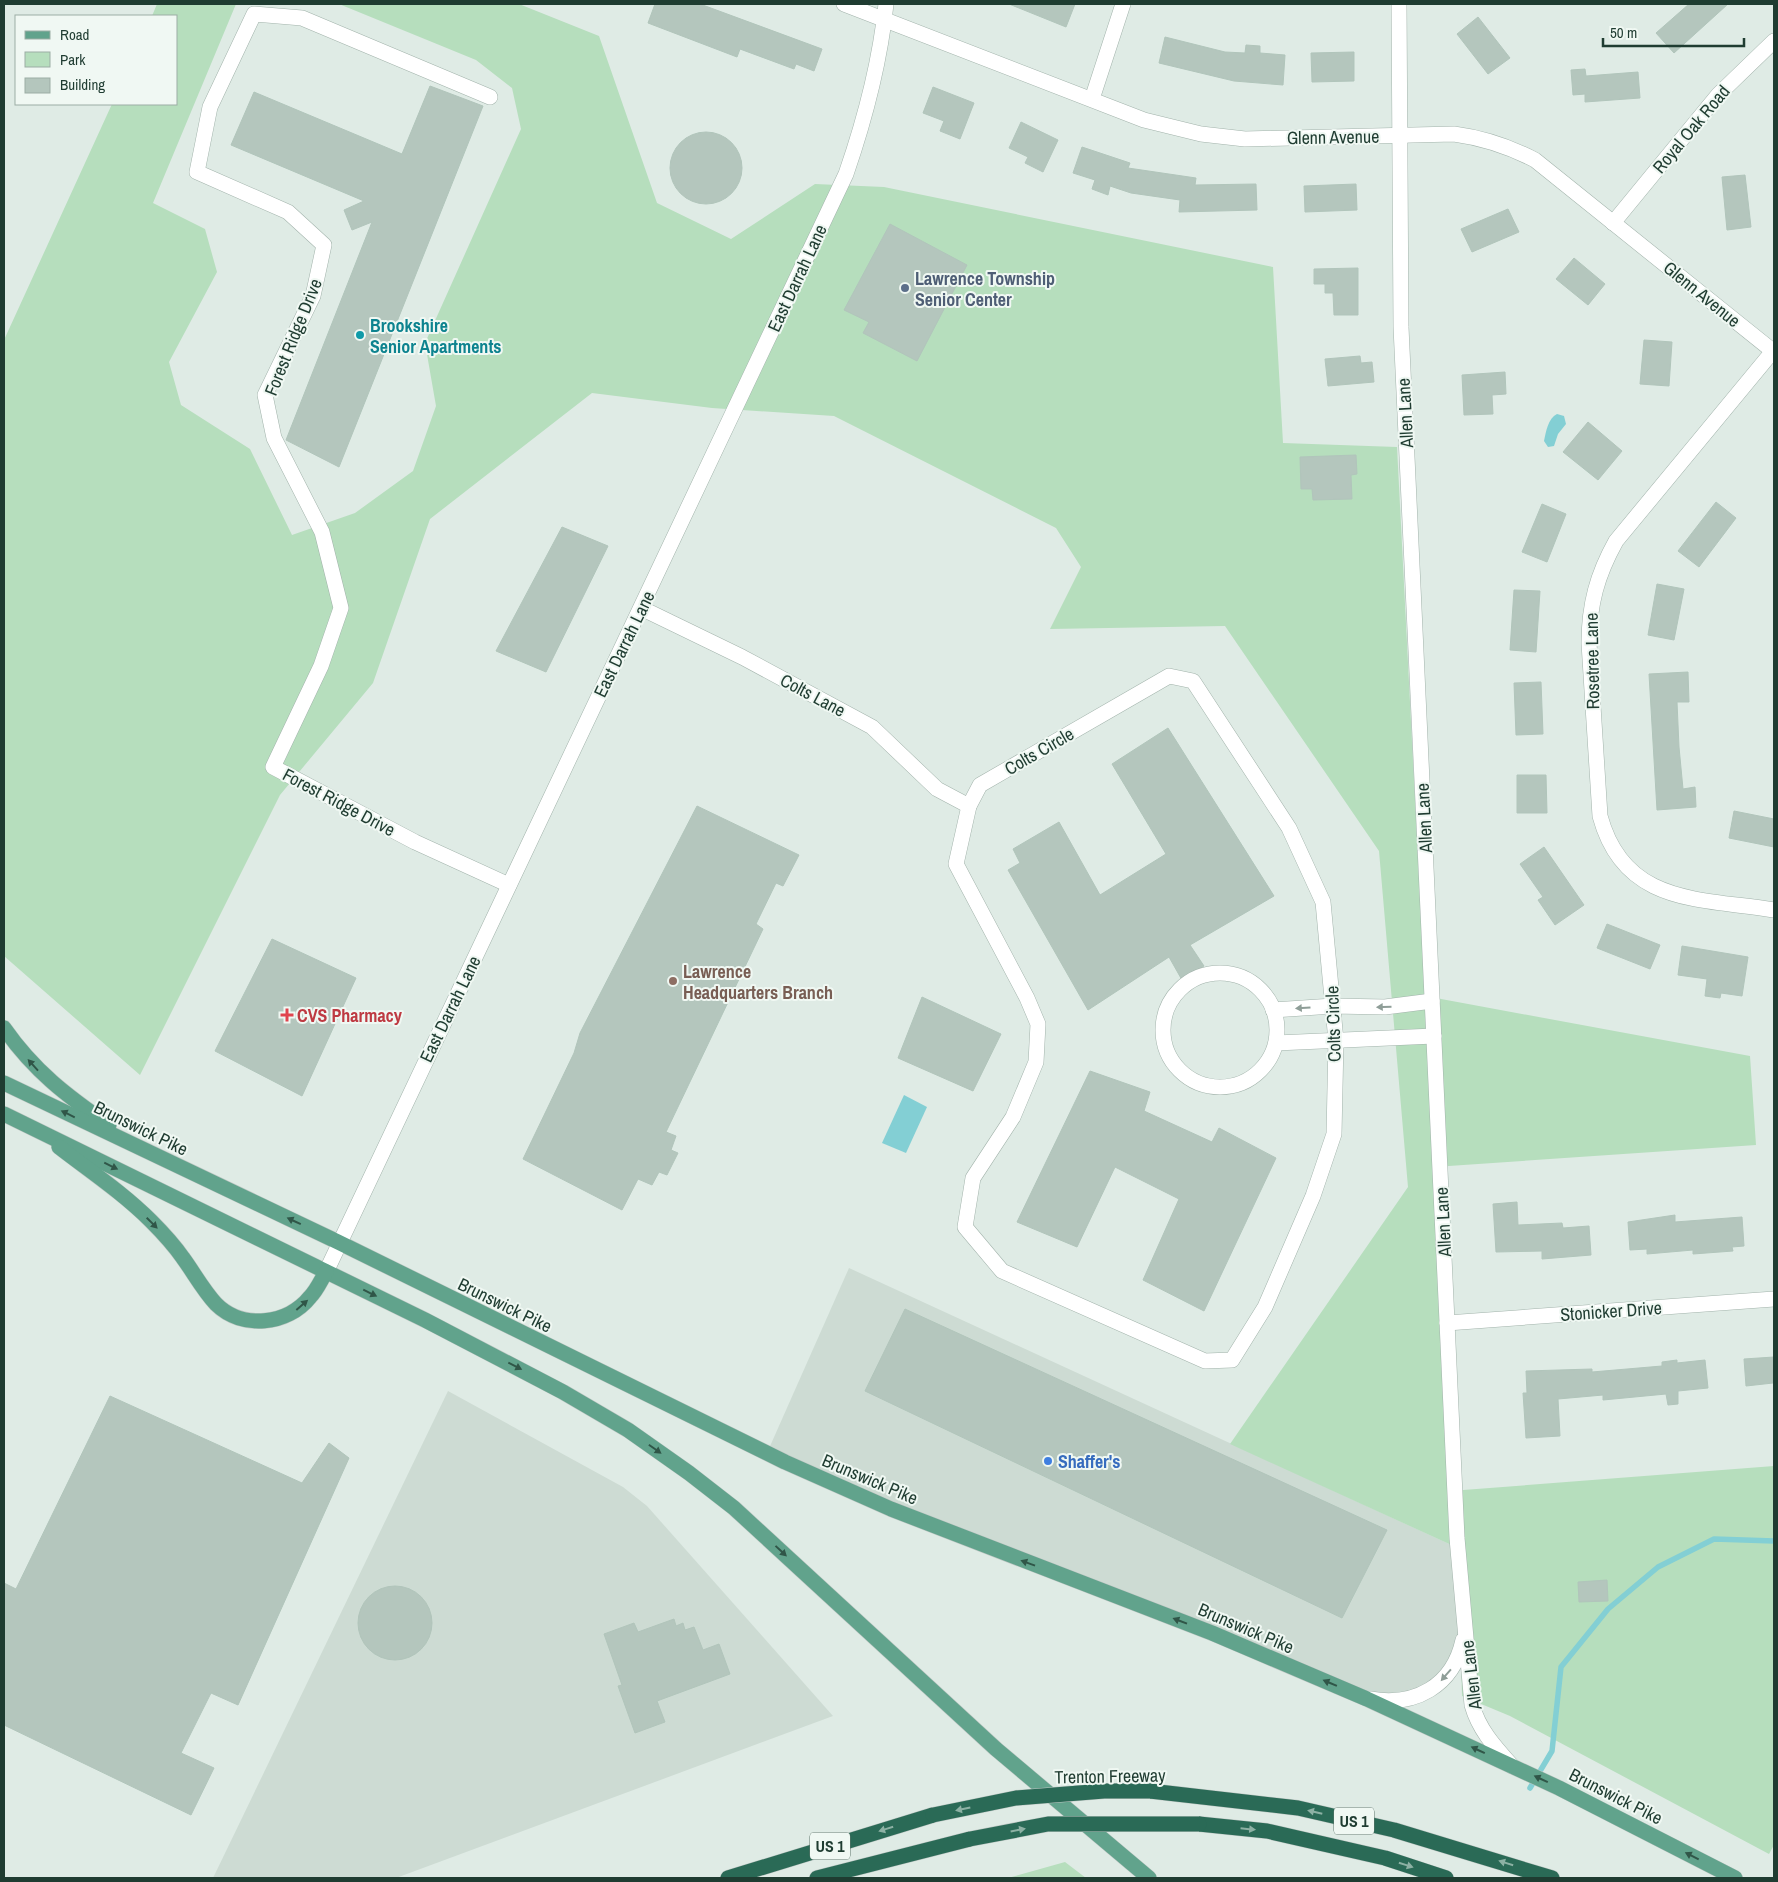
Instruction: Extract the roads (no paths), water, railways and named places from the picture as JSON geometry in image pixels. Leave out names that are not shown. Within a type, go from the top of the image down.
[{"type":"highway","name":"Trenton Freeway","points":[[728,1878],[933,1815],[1016,1798],[1104,1791],[1150,1791],[1298,1808],[1394,1830],[1552,1878]]},
{"type":"highway","name":"US 1","points":[[817,1878],[970,1839],[1048,1824],[1199,1824],[1266,1831],[1385,1858],[1446,1878]]},
{"type":"main road","points":[[4,1028],[34,1068],[59,1090],[156,1156]]},
{"type":"main road","name":"Brunswick Pike","points":[[4,1083],[338,1242],[802,1470],[891,1509],[1212,1633],[1367,1699],[1559,1788],[1735,1878]]},
{"type":"main road","points":[[4,1114],[326,1272],[563,1392],[628,1430],[689,1473],[774,1545],[996,1749],[1149,1878]]},
{"type":"main road","points":[[32,1127],[118,1192],[150,1220],[182,1257],[206,1293],[218,1306],[231,1315],[265,1322],[281,1318],[298,1310],[309,1299],[326,1272]]},
{"type":"street","name":"Glenn Avenue","points":[[844,4],[1144,120],[1201,134],[1246,138],[1454,134],[1482,138],[1509,147],[1535,160],[1774,352]]},
{"type":"street","name":"East Darrah Lane","points":[[326,1272],[338,1242],[846,174],[872,84],[885,19],[886,4]]},
{"type":"street","points":[[1092,99],[1123,4]]},
{"type":"street","name":"Allen Lane","points":[[1399,4],[1402,337],[1457,1538],[1472,1705],[1476,1718],[1487,1738],[1517,1768]]},
{"type":"street","name":"Forest Ridge Drive","points":[[490,97],[302,18],[254,14],[210,107],[197,172],[288,212],[324,245],[313,296],[265,395],[274,438],[322,532],[341,608],[321,666],[273,767],[415,842],[509,884]]},
{"type":"street","name":"Royal Oak Road","points":[[1613,222],[1718,95],[1774,41]]},
{"type":"street","name":"Rosetree Lane","points":[[1774,352],[1616,541],[1603,565],[1593,593],[1589,617],[1600,816],[1605,836],[1615,855],[1627,869],[1645,883],[1664,892],[1774,910]]},
{"type":"street","name":"Colts Lane","points":[[641,608],[742,657],[872,727],[937,790],[970,806]]},
{"type":"street","name":"Colts Circle","points":[[1168,676],[1193,681],[1289,828],[1323,902],[1333,1006],[1336,1041],[1334,1134],[1314,1196],[1265,1307],[1232,1360],[1205,1361],[1002,1271],[965,1226],[973,1178],[1013,1117],[1036,1062],[1038,1024],[1028,998],[956,864],[970,806],[980,785],[1168,676]]},
{"type":"street","points":[[1212,972],[1230,973],[1248,979],[1262,990],[1273,1010],[1277,1028],[1276,1043],[1269,1061],[1255,1075],[1238,1085],[1219,1088],[1199,1084],[1183,1074],[1170,1058],[1163,1040],[1163,1022],[1168,1004],[1179,989],[1194,978],[1212,972]]},
{"type":"street","points":[[1273,1010],[1333,1006],[1385,1007],[1432,1001]]},
{"type":"street","points":[[1276,1043],[1434,1036]]},
{"type":"street","name":"Stonicker Drive","points":[[1447,1323],[1774,1299]]},
{"type":"street","name":"Allen Lane","points":[[1367,1699],[1387,1702],[1406,1700],[1422,1694],[1439,1683],[1452,1670],[1461,1652],[1465,1631]]},
{"type":"water","points":[[1557,414],[1564,416],[1566,424],[1558,434],[1554,446],[1548,447],[1544,441],[1549,422]]},
{"type":"water","points":[[904,1095],[927,1107],[906,1153],[882,1143]]},
{"type":"waterway","points":[[1530,1788],[1552,1751],[1561,1667],[1608,1609],[1658,1567],[1714,1539],[1774,1541]]},
{"type":"place","name":"Lawrence Township Senior Center","points":[[905,288]]},
{"type":"place","name":"Brookshire Senior Apartments","points":[[360,335]]},
{"type":"place","name":"Lawrence Headquarters Branch","points":[[673,981]]},
{"type":"place","name":"CVS Pharmacy","points":[[287,1015]]},
{"type":"place","name":"Shaffer's","points":[[1048,1461]]}]
